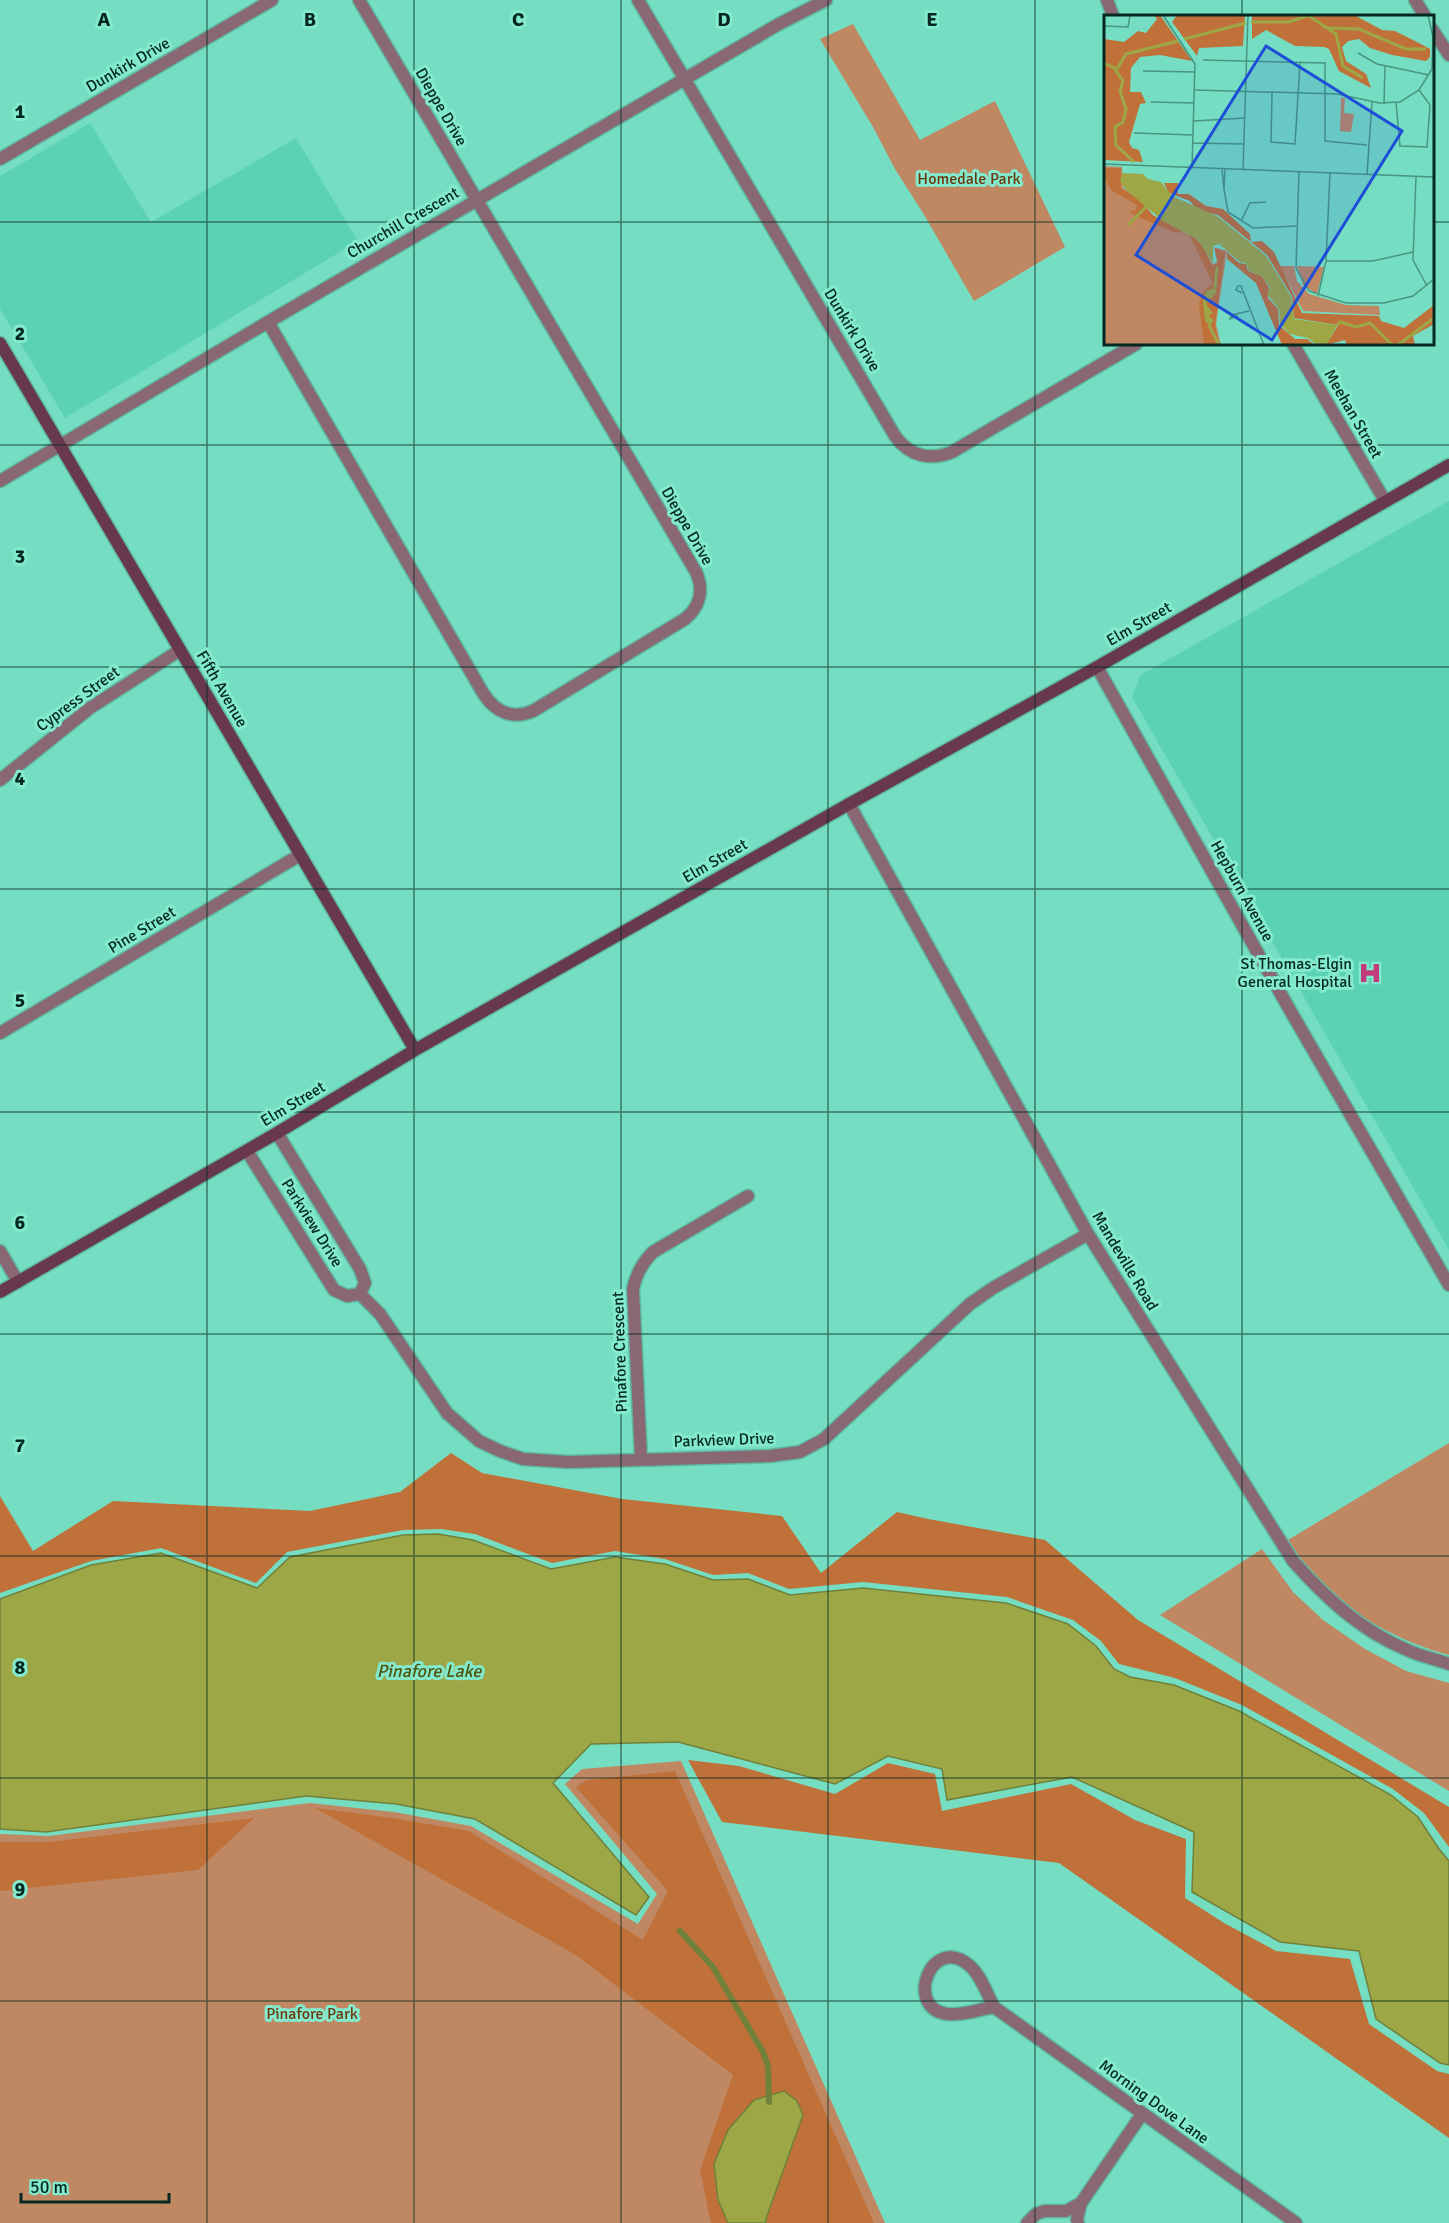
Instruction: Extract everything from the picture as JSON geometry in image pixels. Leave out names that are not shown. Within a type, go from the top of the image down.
[{"type":"main road","name":"Fifth Avenue","points":[[0,343],[415,1050]]},
{"type":"main road","name":"Elm Street","points":[[0,1292],[277,1133],[415,1050],[849,804],[1097,667],[1449,465]]},
{"type":"street","name":"Dunkirk Drive","points":[[0,159],[272,0]]},
{"type":"street","name":"Dieppe Drive","points":[[268,322],[487,699],[496,708],[506,714],[518,715],[533,711],[685,619],[698,603],[701,586],[696,572],[359,0]]},
{"type":"street","name":"Dunkirk Drive","points":[[638,0],[890,428],[908,450],[928,457],[938,457],[952,452],[1134,345]]},
{"type":"street","name":"Churchill Crescent","points":[[0,481],[476,200],[779,24],[826,0]]},
{"type":"street","points":[[1107,0],[1113,15]]},
{"type":"street","points":[[1414,0],[1424,15]]},
{"type":"street","points":[[1434,31],[1449,55]]},
{"type":"street","name":"Meehan Street","points":[[1294,345],[1385,501]]},
{"type":"street","name":"Cypress Street","points":[[0,780],[90,708],[180,650]]},
{"type":"street","name":"Hepburn Avenue","points":[[1097,667],[1291,1012],[1449,1285]]},
{"type":"street","name":"Mandeville Road","points":[[849,804],[1088,1234],[1293,1561],[1341,1610],[1405,1650],[1449,1664]]},
{"type":"street","name":"Pine Street","points":[[0,1033],[300,855]]},
{"type":"street","name":"Parkview Drive","points":[[277,1133],[360,1269],[365,1283],[360,1294]]},
{"type":"street","name":"Parkview Drive","points":[[247,1150],[334,1290],[347,1296],[360,1294]]},
{"type":"street","name":"Pinafore Crescent","points":[[641,1459],[634,1313],[635,1280],[642,1264],[653,1252],[748,1196]]},
{"type":"street","name":"Parkview Drive","points":[[360,1294],[380,1314],[438,1403],[457,1423],[479,1441],[523,1459],[545,1462],[770,1456],[791,1454],[808,1448],[831,1434],[970,1304],[993,1288],[1088,1234]]},
{"type":"street","points":[[0,1251],[18,1282]]},
{"type":"street","name":"Morning Dove Lane","points":[[994,2007],[947,2014],[936,2010],[924,1991],[929,1971],[936,1963],[944,1959],[961,1960],[972,1968],[994,2007],[1296,2223]]},
{"type":"street","points":[[1078,2223],[1081,2203],[1142,2114]]},
{"type":"street","points":[[1027,2223],[1036,2214],[1044,2211],[1066,2211],[1081,2203]]},
{"type":"shaded area","points":[[90,123],[151,222],[296,138],[358,241],[65,418],[0,309],[0,176]]},
{"type":"shaded area","name":"St Thomas-Elgin General Hospital","points":[[1449,501],[1449,1250],[1132,697],[1141,675]]},
{"type":"shaded area","points":[[451,1453],[482,1473],[622,1499],[782,1516],[821,1573],[897,1512],[1045,1540],[1138,1620],[1449,1807],[1449,1847],[1424,1813],[1393,1789],[1242,1705],[1175,1678],[1119,1664],[1101,1641],[1073,1620],[1007,1597],[863,1582],[789,1589],[748,1573],[713,1575],[665,1559],[615,1551],[552,1563],[475,1534],[441,1529],[403,1530],[287,1552],[256,1583],[161,1548],[91,1561],[0,1593],[0,1496],[33,1551],[113,1501],[310,1511],[400,1492]]},
{"type":"shaded area","points":[[688,1760],[739,1766],[835,1794],[888,1763],[935,1774],[942,1811],[1071,1784],[1135,1820],[1186,1839],[1185,1898],[1224,1923],[1276,1951],[1350,1959],[1369,2024],[1437,2071],[1449,2074],[1449,2138],[1059,1863],[722,1822]]},
{"type":"shaded area","points":[[675,1771],[874,2223],[711,2223],[700,2170],[733,2075],[576,1955],[315,1808],[469,1831],[643,1940],[668,1891],[576,1787],[587,1780]]},
{"type":"shaded area","points":[[254,1818],[198,1870],[0,1891],[0,1842],[49,1842]]},
{"type":"green space","name":"Homedale Park","points":[[853,24],[920,140],[995,101],[1065,247],[974,301],[820,39]]},
{"type":"green space","points":[[1449,1443],[1449,1655],[1393,1634],[1339,1601],[1311,1574],[1288,1540]]},
{"type":"green space","points":[[1262,1549],[1293,1592],[1323,1620],[1365,1649],[1406,1671],[1449,1683],[1449,1791],[1160,1615]]},
{"type":"green space","name":"Pinafore Park","points":[[681,1761],[885,2223],[0,2223],[0,1834],[49,1836],[310,1803],[394,1812],[471,1826],[638,1924],[657,1894],[565,1784],[582,1769]]},
{"type":"water","name":"Pinafore Lake","points":[[438,1534],[473,1540],[551,1569],[615,1557],[665,1564],[713,1580],[748,1579],[790,1595],[863,1588],[1006,1603],[1068,1624],[1096,1646],[1114,1669],[1130,1677],[1174,1685],[1239,1711],[1391,1795],[1418,1817],[1449,1861],[1449,2065],[1440,2063],[1376,2019],[1359,1951],[1280,1942],[1192,1892],[1194,1832],[1072,1777],[947,1800],[942,1769],[888,1756],[835,1784],[678,1742],[591,1744],[553,1783],[649,1897],[636,1915],[475,1819],[396,1804],[306,1796],[46,1832],[0,1829],[0,1599],[91,1565],[161,1553],[257,1588],[290,1557],[403,1535]]},
{"type":"water","points":[[784,2091],[797,2101],[803,2115],[766,2223],[728,2223],[718,2200],[714,2164],[728,2130],[754,2100]]},
{"type":"waterway","points":[[680,1931],[713,1967],[763,2052],[768,2066],[769,2102]]},
{"type":"place","name":"St Thomas-Elgin General Hospital","points":[[1370,973]]}]
